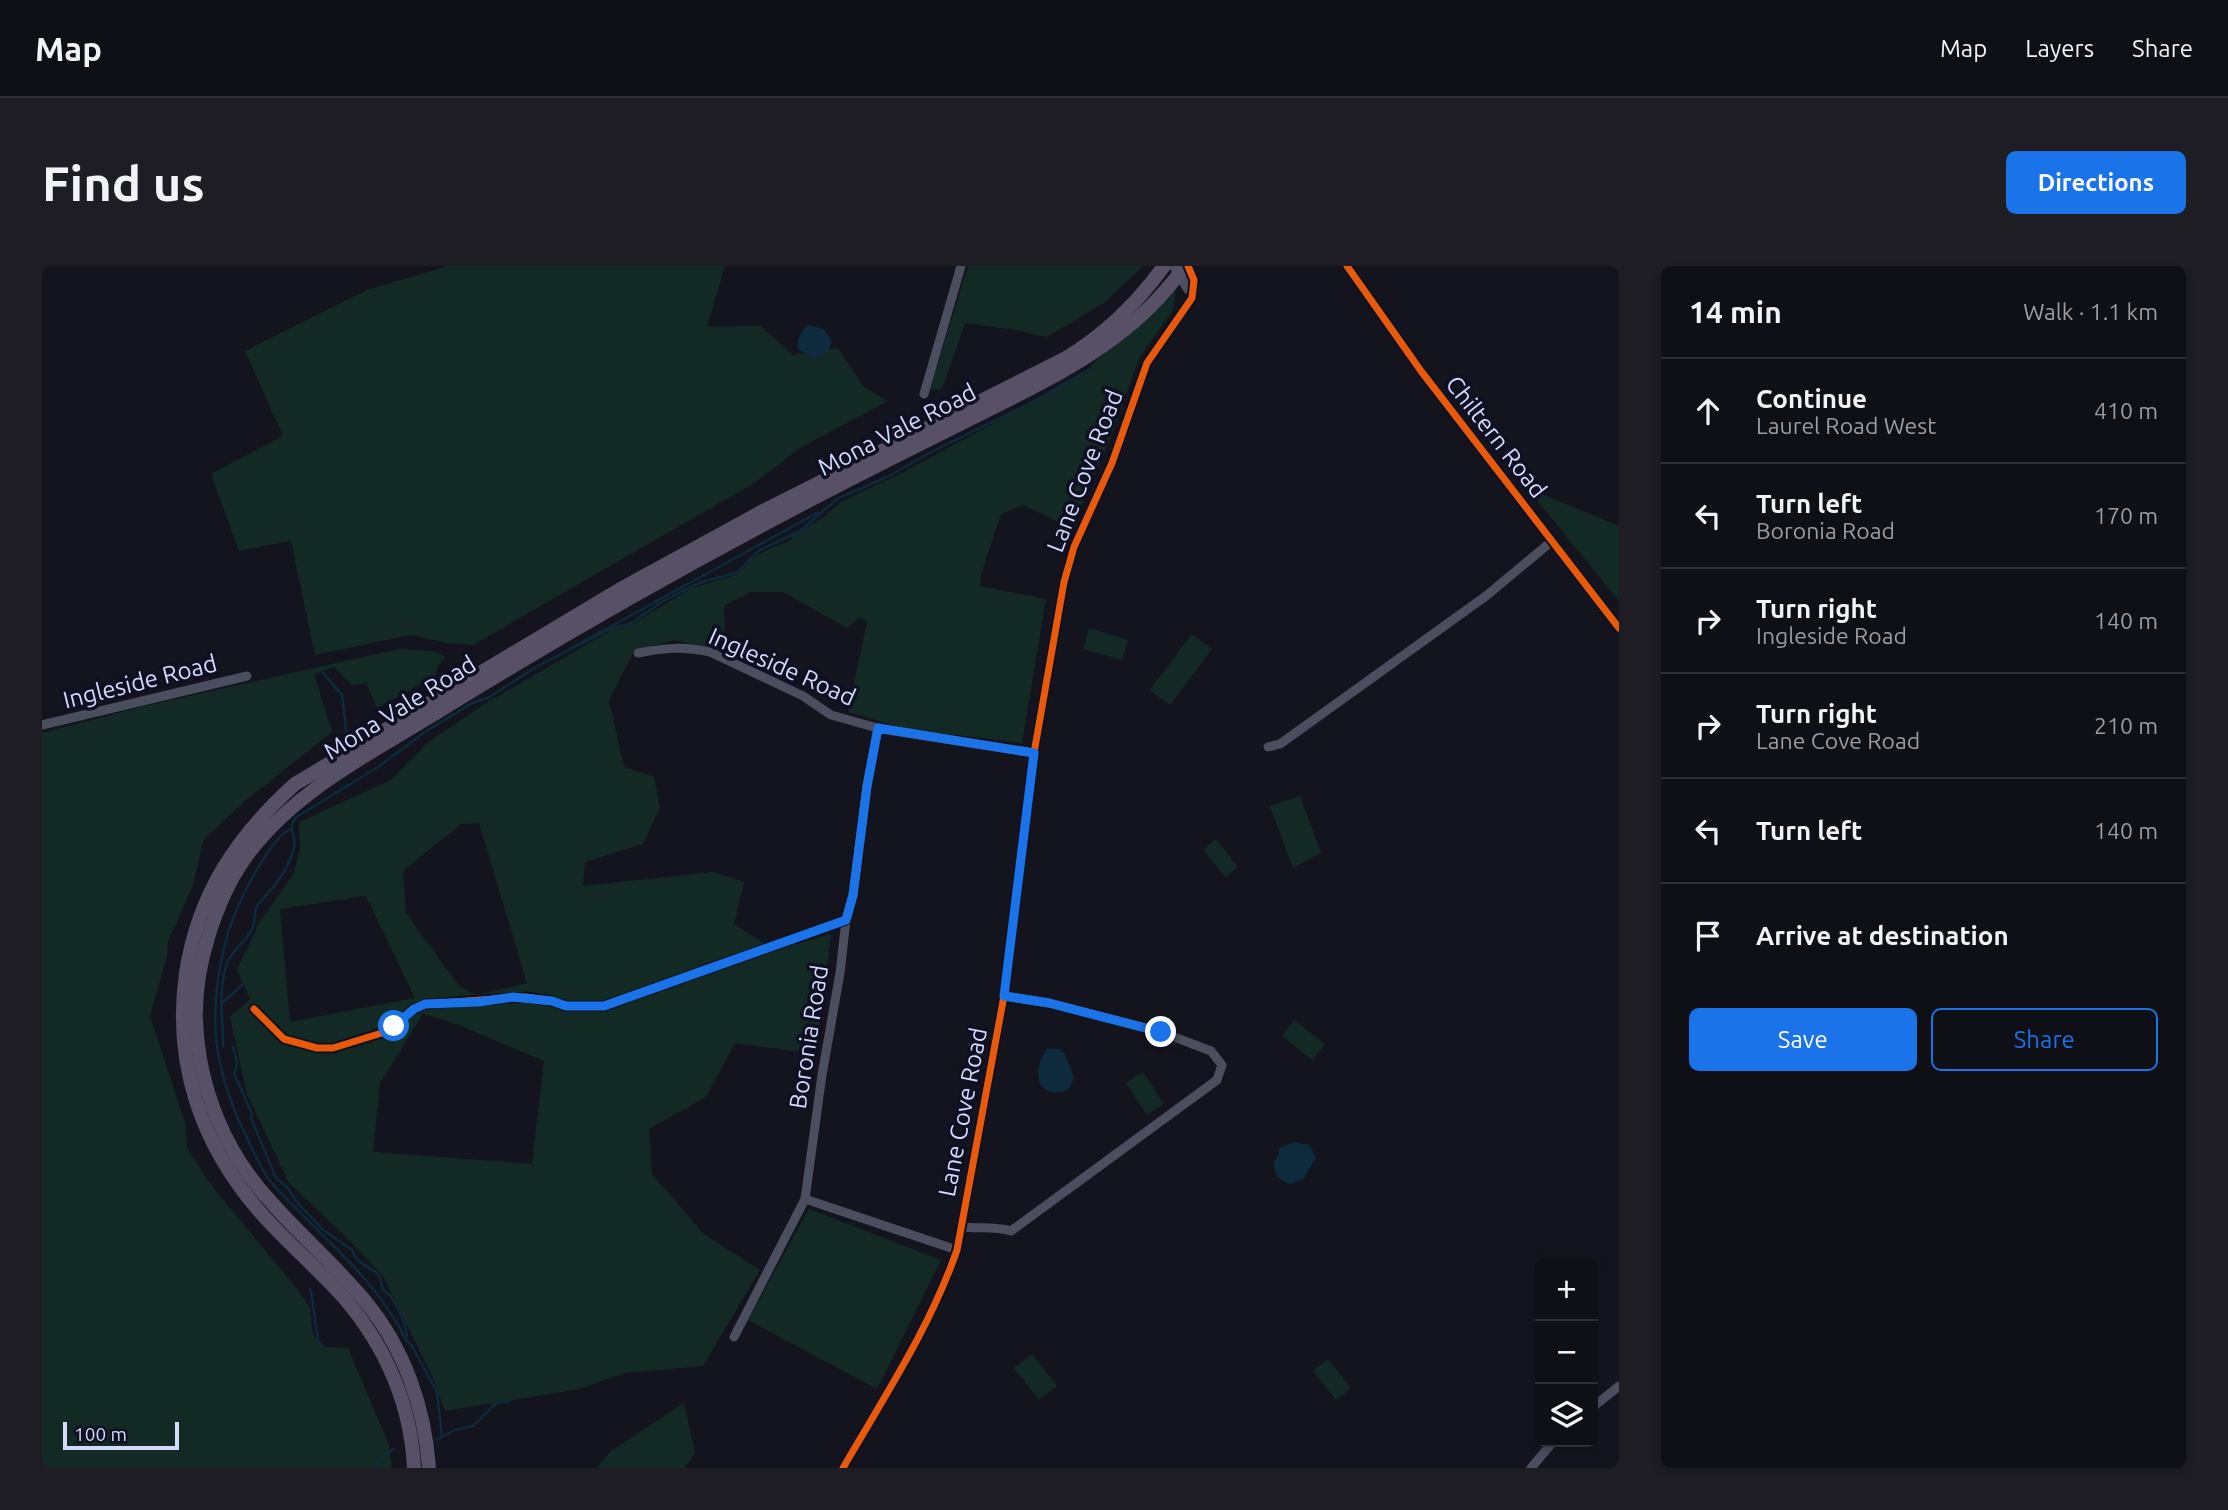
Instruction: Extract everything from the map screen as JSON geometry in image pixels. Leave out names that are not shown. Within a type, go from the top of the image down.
[{"type":"highway","name":"Mona Vale Road","points":[[414,1468],[408,1423],[397,1386],[382,1351],[345,1298],[252,1202],[222,1162],[197,1107],[183,1040],[186,978],[201,914],[225,864],[250,829],[295,784],[619,590],[765,510],[1066,358],[1106,330],[1164,266]]},
{"type":"highway","name":"Mona Vale Road","points":[[429,1468],[420,1406],[406,1367],[385,1330],[366,1302],[267,1199],[237,1160],[215,1116],[202,1072],[196,1020],[199,983],[206,944],[222,900],[245,858],[285,812],[327,780],[544,646],[745,534],[1094,354],[1141,315],[1182,268]]},
{"type":"street","points":[[924,394],[961,266]]},
{"type":"street","name":"Chiltern Road","points":[[1347,266],[1421,371],[1619,628]]},
{"type":"street","name":"Lane Cove Road","points":[[843,1468],[930,1317],[957,1250],[1004,996],[1034,753],[1064,582],[1074,547],[1112,463],[1147,363],[1190,302],[1193,291],[1188,289],[1182,268]]},
{"type":"street","points":[[1268,747],[1280,744],[1345,699],[1486,596],[1552,541]]},
{"type":"street","name":"Ingleside Road","points":[[638,653],[668,647],[710,652],[792,691],[831,715],[878,728],[1034,753]]},
{"type":"street","name":"Ingleside Road","points":[[42,725],[247,676]]},
{"type":"street","name":"Boronia Road","points":[[734,1337],[805,1199],[846,920],[853,895],[867,786],[878,728]]},
{"type":"street","points":[[254,1009],[284,1039],[317,1048],[333,1048],[385,1032],[414,1009],[425,1004],[478,1002],[513,997],[552,1001],[566,1006],[604,1006],[846,920]]},
{"type":"street","points":[[961,1227],[983,1230],[1003,1228],[1011,1231],[1217,1080],[1222,1065],[1211,1051],[1161,1032],[1049,1003],[1004,996]]},
{"type":"street","points":[[805,1199],[957,1250]]},
{"type":"street","points":[[1598,1403],[1619,1386]]},
{"type":"street","points":[[1531,1468],[1549,1447]]},
{"type":"green space","points":[[448,266],[725,266],[707,327],[760,326],[793,355],[838,348],[864,387],[888,401],[800,448],[756,482],[473,645],[411,635],[315,655],[291,541],[239,551],[211,474],[283,436],[245,351],[367,290]]},
{"type":"green space","points":[[968,266],[1143,266],[1104,303],[1047,337],[965,323],[942,389],[930,390]]},
{"type":"green space","points":[[1176,290],[1172,312],[1140,356],[1110,440],[1072,528],[1023,505],[1001,514],[981,574],[980,586],[1046,599],[1022,743],[906,729],[848,712],[867,622],[860,617],[847,628],[783,592],[750,592],[724,606],[725,654],[675,640],[634,651],[609,700],[624,767],[654,777],[660,808],[643,844],[585,862],[583,886],[713,872],[744,882],[734,924],[775,950],[831,934],[816,1054],[735,1043],[706,1097],[649,1129],[652,1174],[704,1234],[760,1270],[703,1366],[624,1373],[579,1389],[445,1411],[433,1378],[383,1276],[289,1183],[247,1094],[230,1017],[250,999],[237,970],[259,923],[294,873],[300,849],[299,822],[391,780],[427,743],[486,703],[612,630],[633,624],[690,589],[738,574],[758,554],[789,541],[841,502],[904,472],[1086,373],[1092,369],[1090,365],[1126,338]],"holes":[[[479,823],[527,983],[476,995],[459,986],[406,913],[403,871],[461,824]],[[366,896],[415,998],[290,1022],[280,909]],[[423,1014],[451,1022],[544,1061],[532,1164],[373,1152],[380,1083]]]},
{"type":"green space","points":[[1527,488],[1619,526],[1619,601]]},
{"type":"green space","points":[[1089,628],[1128,640],[1122,660],[1083,649]]},
{"type":"green space","points":[[1192,634],[1212,649],[1170,705],[1150,690]]},
{"type":"green space","points":[[399,649],[433,651],[446,657],[438,665],[434,677],[377,708],[366,683],[352,685],[334,667],[314,674],[332,732],[245,801],[203,840],[193,886],[168,941],[167,956],[150,1016],[185,1123],[187,1148],[211,1185],[298,1290],[310,1308],[313,1335],[325,1347],[348,1348],[389,1445],[392,1468],[42,1468],[42,733],[145,706]]},
{"type":"green space","points":[[1300,796],[1321,853],[1293,868],[1270,806]]},
{"type":"green space","points":[[1216,839],[1238,867],[1226,877],[1203,850]]},
{"type":"green space","points":[[1294,1020],[1325,1044],[1312,1060],[1282,1036]]},
{"type":"green space","points":[[1143,1072],[1164,1104],[1147,1115],[1126,1083]]},
{"type":"green space","points":[[809,1209],[941,1260],[877,1389],[748,1320]]},
{"type":"green space","points":[[1032,1354],[1057,1386],[1039,1400],[1014,1368]]},
{"type":"green space","points":[[1328,1359],[1351,1388],[1336,1400],[1313,1371]]},
{"type":"green space","points":[[684,1403],[695,1453],[684,1468],[597,1468],[611,1451]]},
{"type":"water","points":[[808,325],[824,329],[832,341],[828,352],[815,359],[798,349],[800,336]]},
{"type":"water","points":[[1047,1049],[1060,1049],[1067,1058],[1074,1078],[1068,1090],[1049,1091],[1040,1082],[1039,1066]]},
{"type":"water","points":[[1294,1142],[1309,1145],[1316,1157],[1304,1178],[1291,1184],[1278,1176],[1274,1162],[1279,1148]]},
{"type":"waterway","points":[[223,1046],[222,996],[226,966],[231,955],[250,933],[257,906],[290,861],[295,844],[292,826],[295,818],[378,767],[425,732],[472,703],[488,698],[536,667],[612,628],[630,624],[663,601],[699,583],[738,572],[758,551],[800,531],[837,499],[887,477],[1027,405],[1090,369]]},
{"type":"waterway","points":[[566,651],[821,513]]},
{"type":"waterway","points":[[321,671],[342,695],[347,737]]},
{"type":"waterway","points":[[290,829],[281,836],[262,861],[245,892],[228,933],[221,961],[215,1014],[220,1063],[236,1114],[267,1177],[362,1276],[379,1296],[412,1346],[437,1392],[442,1436]]},
{"type":"waterway","points":[[221,1004],[242,985]]},
{"type":"waterway","points":[[233,1047],[237,1063],[234,1074],[276,1178],[287,1187],[322,1229],[352,1250],[359,1261],[379,1275],[383,1289],[397,1306],[402,1318],[406,1340]]},
{"type":"waterway","points":[[310,1289],[320,1346]]},
{"type":"waterway","points":[[436,1440],[455,1430],[473,1426],[496,1403],[509,1401]]},
{"type":"waterway","points":[[376,1468],[379,1460],[394,1449]]},
{"type":"cycle path","points":[[843,1468],[920,1335],[957,1250],[1004,996],[1034,753],[1064,582],[1074,547],[1112,463],[1147,363],[1192,298],[1194,280],[1188,266]]},
{"type":"cycle path","points":[[1347,266],[1421,371],[1619,628]]},
{"type":"cycle path","points":[[254,1009],[284,1039],[317,1048],[333,1048],[385,1032],[414,1009],[425,1004],[526,997],[566,1006],[604,1006],[846,920]]},
{"type":"route","points":[[394,1026],[414,1009],[425,1004],[526,997],[566,1006],[604,1006],[846,920],[853,895],[867,786],[878,728],[1034,753],[1004,996],[1049,1003],[1161,1032]]}]
